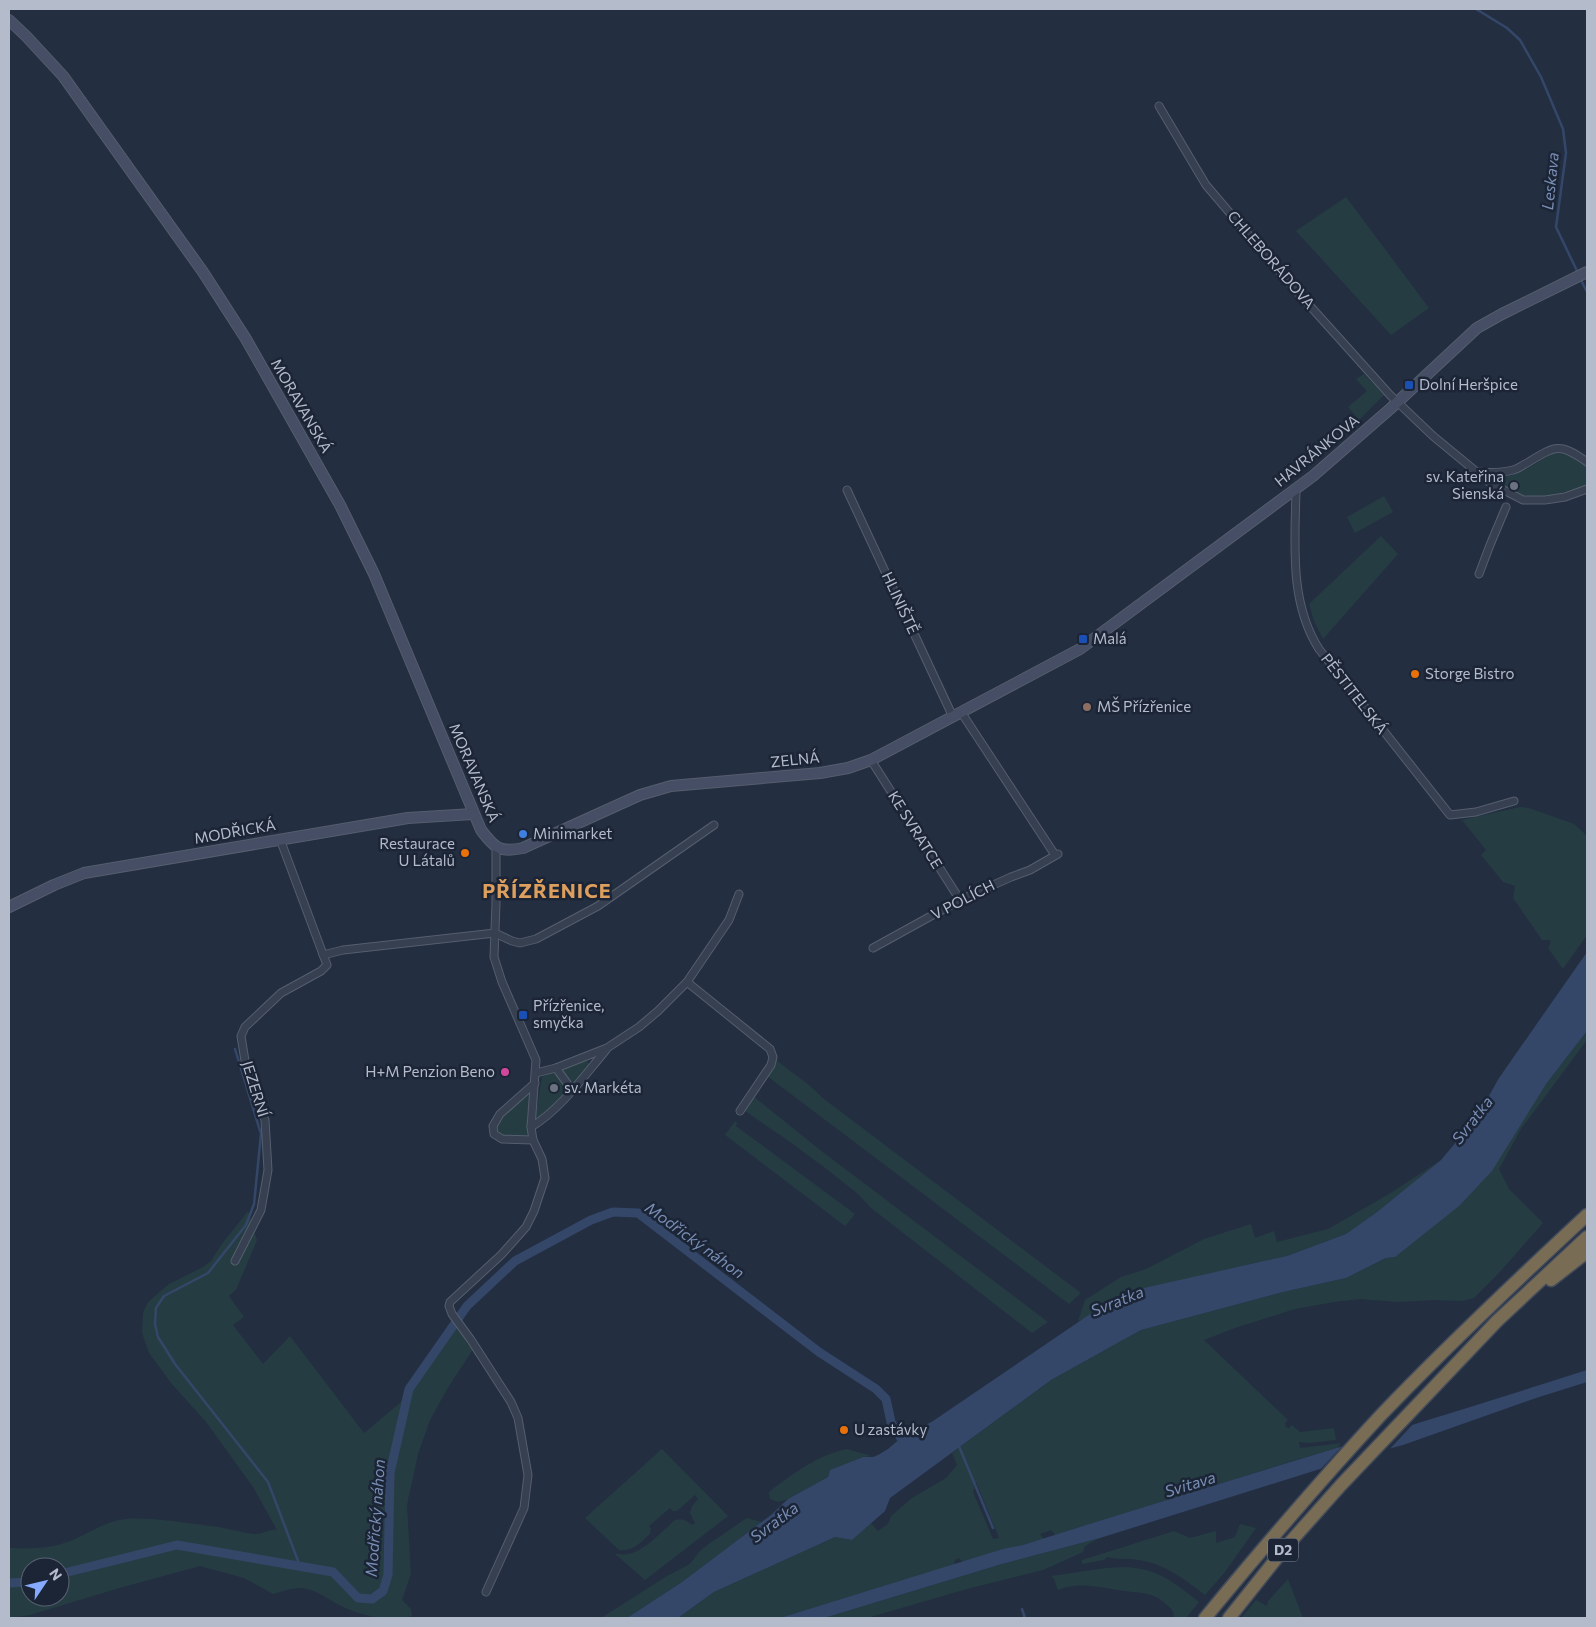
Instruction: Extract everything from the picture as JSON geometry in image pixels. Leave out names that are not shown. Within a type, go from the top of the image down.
[{"type":"highway","name":"D2","points":[[1205,1618],[1312,1491],[1381,1416],[1482,1313],[1587,1215]]},
{"type":"highway","name":"D2","points":[[1229,1618],[1284,1549],[1341,1485],[1497,1321],[1587,1237]]},
{"type":"highway","points":[[1497,1321],[1587,1252]]},
{"type":"street","name":"MORAVANSKÁ","points":[[9,20],[63,76],[203,272],[246,339],[340,505],[374,574],[473,814],[481,830],[496,848]]},
{"type":"street","name":"CHLEBORÁDOVA","points":[[1159,106],[1206,184],[1293,287],[1397,403],[1432,436],[1477,472],[1509,501],[1565,497],[1587,489]]},
{"type":"street","name":"HAVRÁNKOVA","points":[[1080,649],[1296,489],[1340,454],[1477,328],[1587,272]]},
{"type":"street","points":[[1477,472],[1495,473],[1515,470],[1550,449],[1561,447],[1587,462]]},
{"type":"street","name":"PĚSTITELSKÁ","points":[[1296,489],[1295,552],[1297,587],[1305,622],[1319,649],[1450,815],[1476,812],[1514,801]]},
{"type":"street","name":"HLINIŠTĚ","points":[[847,490],[957,715]]},
{"type":"street","points":[[1479,574],[1509,501]]},
{"type":"street","name":"ZELNÁ","points":[[496,848],[511,850],[523,848],[640,795],[670,786],[820,773],[848,768],[871,760],[1080,649]]},
{"type":"street","name":"V POLÍCH","points":[[873,948],[960,900],[1030,870],[1056,855],[957,715]]},
{"type":"street","name":"KE SVRATCE","points":[[871,760],[960,900]]},
{"type":"street","name":"MODŘICKÁ","points":[[9,907],[84,873],[408,818],[473,814]]},
{"type":"street","points":[[280,839],[323,955],[343,950],[495,933],[520,943],[536,939],[598,906],[714,825]]},
{"type":"street","points":[[486,1592],[524,1508],[528,1474],[518,1418],[511,1402],[466,1332],[452,1314],[450,1302],[501,1255],[526,1227],[534,1211],[545,1178],[542,1159],[533,1140],[531,1127],[536,1060],[495,962],[496,848]]},
{"type":"street","points":[[536,1073],[556,1068],[607,1048],[639,1027],[658,1011],[687,982],[729,920],[739,894]]},
{"type":"street","name":"JEZERNÍ","points":[[235,1261],[261,1210],[268,1170],[265,1120],[247,1073],[241,1036],[245,1027],[281,993],[322,971],[327,965],[323,955]]},
{"type":"street","points":[[687,982],[770,1049],[773,1056],[771,1065],[740,1111]]},
{"type":"street","points":[[531,1127],[541,1121],[572,1090],[607,1048]]},
{"type":"street","points":[[556,1068],[572,1090]]},
{"type":"street","points":[[533,1140],[502,1139],[494,1134],[493,1126],[500,1114],[535,1083]]},
{"type":"green space","points":[[1346,197],[1429,308],[1391,335],[1296,231]]},
{"type":"green space","points":[[1364,374],[1384,395],[1359,420],[1348,407],[1367,391],[1356,379]]},
{"type":"green space","points":[[1552,453],[1571,457],[1587,467],[1587,485],[1552,495],[1534,497],[1516,493],[1495,481],[1497,477],[1520,473]]},
{"type":"green space","points":[[1384,496],[1393,512],[1355,533],[1347,517]]},
{"type":"green space","points":[[1381,536],[1398,554],[1323,639],[1314,621],[1309,604]]},
{"type":"green space","points":[[1520,807],[1529,808],[1574,824],[1587,836],[1587,935],[1563,969],[1548,948],[1551,942],[1549,940],[1542,940],[1513,898],[1515,886],[1503,882],[1481,855],[1486,850],[1462,820]]},
{"type":"green space","points":[[1587,1031],[1587,1040],[1521,1129],[1499,1169],[1509,1189],[1543,1223],[1474,1298],[1463,1301],[1397,1302],[1360,1299],[1334,1302],[1295,1309],[1204,1340],[1288,1420],[1285,1423],[1286,1427],[1289,1428],[1292,1425],[1300,1432],[1334,1428],[1336,1440],[1310,1443],[1299,1442],[1300,1448],[1341,1443],[1337,1448],[1055,1535],[1051,1530],[1040,1534],[1044,1539],[963,1562],[959,1558],[955,1560],[954,1565],[780,1618],[678,1618],[714,1592],[835,1537],[852,1540],[871,1523],[878,1531],[888,1524],[891,1516],[912,1498],[946,1478],[957,1465],[952,1453],[1051,1380],[1141,1330],[1283,1292],[1346,1278],[1387,1258],[1395,1257],[1546,1084]],"holes":[[[976,1482],[999,1538],[993,1539],[973,1492]]]},
{"type":"green space","points":[[586,1060],[590,1065],[575,1083],[568,1081],[563,1073],[563,1069]]},
{"type":"green space","points":[[776,1060],[824,1099],[1081,1293],[1069,1304],[767,1076]]},
{"type":"green space","points":[[553,1073],[562,1080],[566,1093],[537,1120],[535,1119],[542,1077]]},
{"type":"green space","points":[[527,1094],[529,1097],[528,1135],[502,1136],[496,1132],[495,1126],[503,1114]]},
{"type":"green space","points":[[753,1096],[824,1153],[1048,1322],[1032,1333],[871,1208],[858,1194],[829,1171],[745,1111],[743,1113]]},
{"type":"green space","points":[[735,1121],[737,1123],[736,1126],[855,1214],[845,1226],[725,1135]]},
{"type":"green space","points":[[1441,1160],[1377,1212],[1346,1234],[1287,1256],[1078,1321],[1085,1300],[1121,1277],[1146,1269],[1204,1239],[1251,1224],[1255,1238],[1274,1231],[1277,1242],[1328,1229],[1389,1194]]},
{"type":"green space","points":[[248,1211],[257,1240],[236,1290],[229,1296],[244,1317],[233,1325],[263,1364],[290,1336],[364,1433],[401,1402],[407,1385],[452,1321],[474,1348],[449,1386],[430,1420],[418,1454],[407,1505],[411,1574],[402,1600],[411,1609],[412,1616],[386,1618],[367,1615],[349,1610],[305,1588],[273,1594],[244,1578],[200,1566],[70,1603],[70,1557],[20,1557],[20,1607],[57,1607],[30,1615],[9,1618],[9,1548],[49,1547],[73,1540],[105,1524],[126,1519],[168,1521],[256,1534],[277,1530],[253,1487],[206,1422],[171,1383],[149,1353],[142,1333],[143,1313],[148,1302],[169,1284],[211,1261]]},
{"type":"green space","points":[[662,1449],[728,1516],[645,1580],[614,1553],[623,1554],[639,1550],[655,1539],[675,1520],[684,1520],[692,1525],[695,1523],[690,1513],[692,1506],[698,1499],[695,1495],[677,1511],[673,1511],[670,1508],[649,1526],[651,1529],[650,1534],[636,1546],[624,1550],[619,1550],[585,1518]]},
{"type":"green space","points":[[847,1449],[872,1456],[863,1457],[830,1470],[828,1477],[788,1499],[778,1502],[770,1499],[769,1492],[796,1472],[815,1460]]},
{"type":"green space","points":[[747,1518],[762,1522],[682,1582],[627,1618],[601,1618],[667,1576],[690,1564],[699,1552],[710,1543]]},
{"type":"green space","points":[[1240,1524],[1256,1528],[1225,1572],[1205,1595],[1174,1573],[1148,1562],[1107,1557],[1104,1560],[1082,1564],[1082,1560],[1174,1531],[1190,1538],[1216,1531],[1216,1543],[1235,1537]]},
{"type":"green space","points":[[1100,1538],[1085,1546],[1083,1552],[1043,1570],[967,1589],[867,1618],[824,1618],[1002,1564]]},
{"type":"green space","points":[[1124,1567],[1156,1573],[1173,1582],[1199,1602],[1186,1618],[1174,1618],[1170,1608],[1152,1595],[1091,1586],[1074,1586],[1058,1590],[1051,1576]]},
{"type":"green space","points":[[1288,1579],[1303,1618],[1241,1618],[1256,1600],[1267,1606],[1268,1601]]},
{"type":"water","name":"Svratka","points":[[1587,952],[1587,1031],[1546,1084],[1492,1171],[1459,1206],[1395,1257],[1386,1258],[1346,1278],[1283,1292],[1141,1330],[1051,1380],[890,1498],[885,1511],[852,1540],[835,1537],[714,1592],[678,1618],[627,1618],[682,1582],[771,1515],[788,1499],[828,1477],[830,1470],[863,1457],[873,1457],[888,1449],[910,1430],[913,1432],[933,1421],[1102,1306],[1144,1288],[1287,1256],[1346,1234],[1377,1212],[1441,1160],[1477,1117],[1499,1078]]},
{"type":"water","points":[[1587,1370],[1587,1382],[1403,1445],[1355,1458],[1100,1538],[1002,1564],[824,1618],[780,1618],[1003,1549],[1023,1545]]},
{"type":"pier","points":[[1415,1422],[1388,1451],[1318,1472],[1345,1443]]},
{"type":"waterway","name":"Leskava","points":[[1476,9],[1507,28],[1520,40],[1541,77],[1563,129],[1566,153],[1556,227],[1578,273]]},
{"type":"waterway","name":"Leskava","points":[[1580,278],[1587,292]]},
{"type":"waterway","points":[[235,1049],[261,1134],[254,1204],[246,1225],[208,1273],[164,1296],[156,1308],[155,1324],[158,1337],[175,1364],[268,1482],[300,1566]]},
{"type":"waterway","name":"Modřický náhon","points":[[70,1572],[177,1545],[333,1572],[358,1598],[372,1599],[383,1591],[388,1575],[390,1473],[409,1389],[467,1306],[515,1261],[591,1220],[613,1212],[638,1213],[819,1352],[876,1389],[886,1399],[891,1422],[907,1448]]},
{"type":"waterway","points":[[958,1444],[993,1528]]},
{"type":"waterway","name":"Modřický náhon","points":[[9,1583],[20,1582]]},
{"type":"waterway","points":[[1022,1609],[1025,1618]]},
{"type":"place","name":"Dolní Heršpice","points":[[1409,385]]},
{"type":"place","name":"sv. Kateřina Sienská","points":[[1514,486]]},
{"type":"place","name":"Malá","points":[[1083,639]]},
{"type":"place","name":"Storge Bistro","points":[[1415,674]]},
{"type":"place","name":"MŠ Přízřenice","points":[[1087,707]]},
{"type":"place","name":"Minimarket","points":[[523,834]]},
{"type":"place","name":"Restaurace U Látalů","points":[[465,853]]},
{"type":"place","name":"Přízřenice, smyčka","points":[[523,1015]]},
{"type":"place","name":"H+M Penzion Beno","points":[[505,1072]]},
{"type":"place","name":"sv. Markéta","points":[[554,1088]]},
{"type":"place","name":"U zastávky","points":[[844,1430]]},
{"type":"district","name":"PŘÍZŘENICE","points":[[547,891]]},
{"type":"water label","name":"Svitava","points":[[1190,1484]]}]
